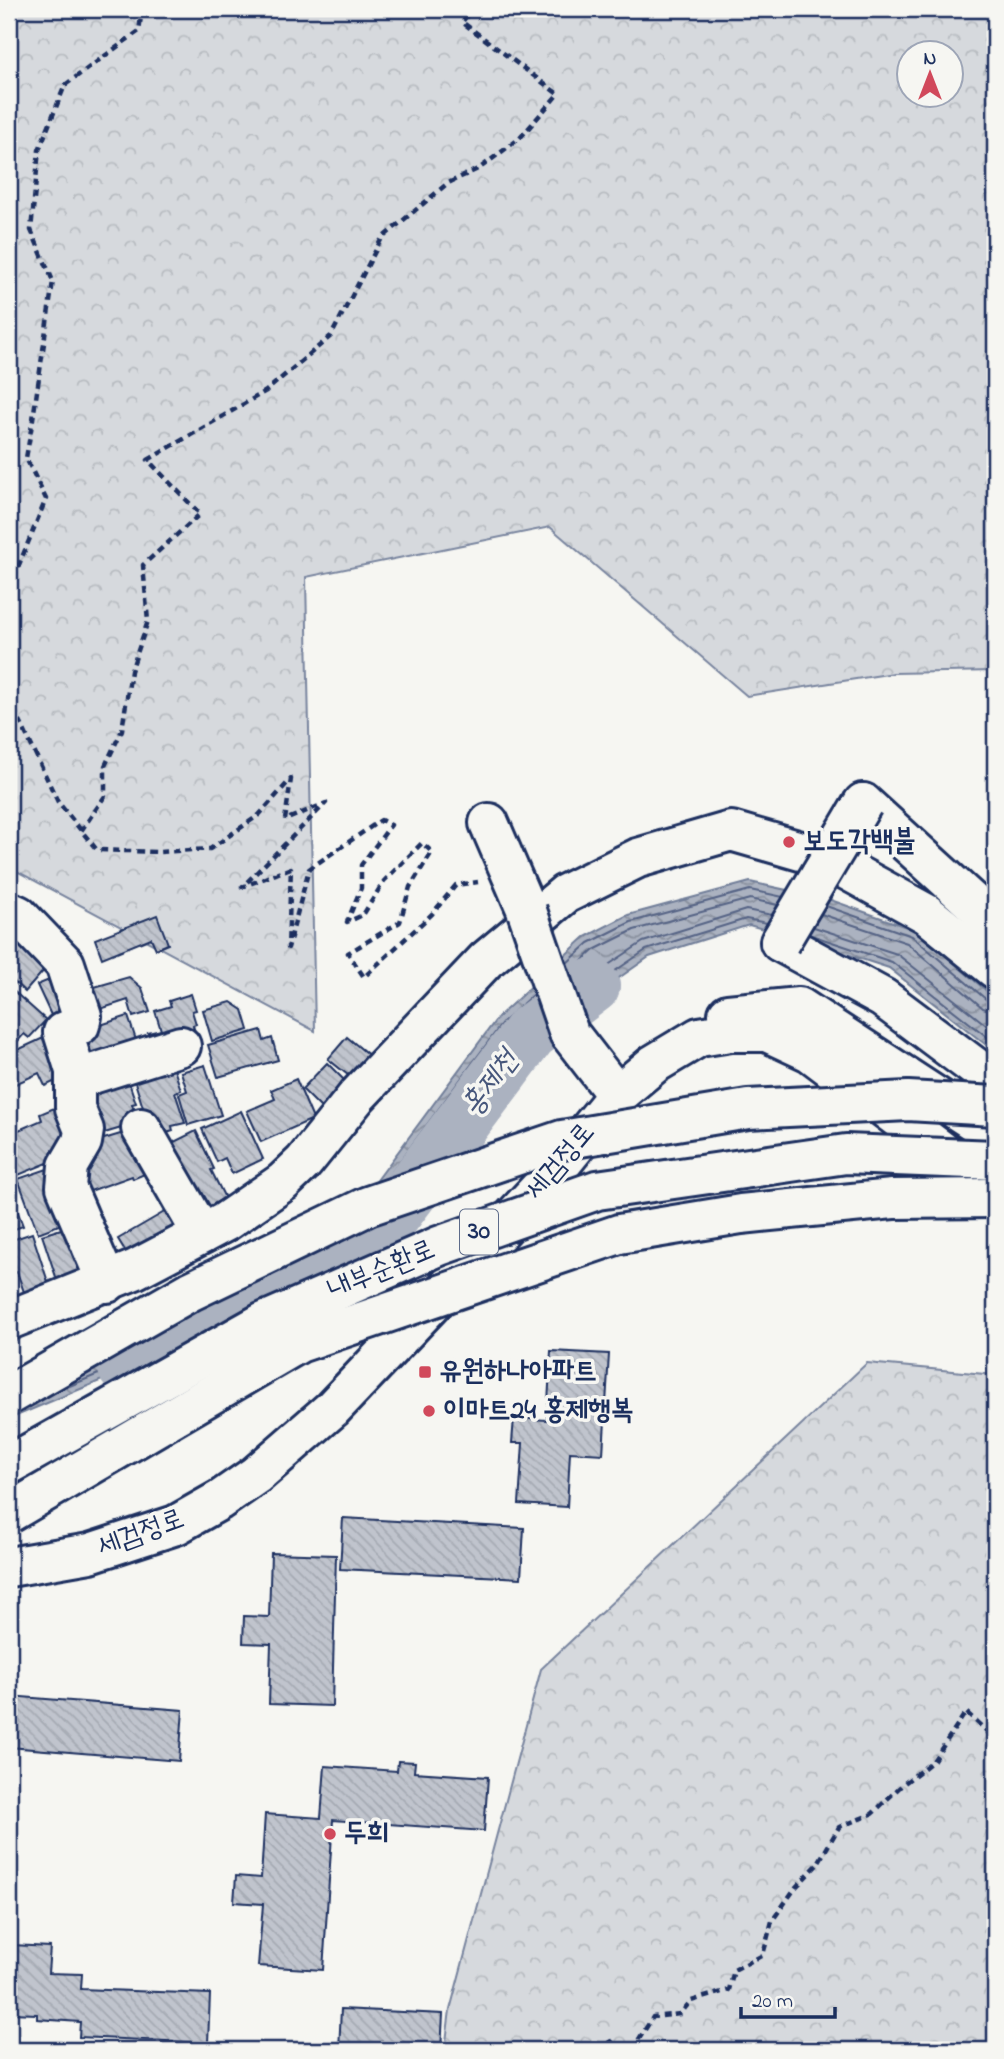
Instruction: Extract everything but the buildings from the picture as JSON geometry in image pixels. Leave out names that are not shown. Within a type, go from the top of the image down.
[{"type":"main road","points":[[995,923],[863,803],[780,942],[883,998],[995,1082]]},
{"type":"main road","points":[[489,823],[527,911],[569,1033],[617,1094]]},
{"type":"main road","points":[[9,1320],[107,1283],[225,1222],[283,1182],[304,1162],[357,1096],[486,960],[565,894],[638,858],[731,831],[825,858],[927,914],[995,969]]},
{"type":"main road","points":[[9,911],[18,915],[65,964],[82,1016],[80,1025],[63,1032],[76,1079],[75,1108],[84,1132],[82,1142],[68,1166],[66,1187],[107,1283]]},
{"type":"main road","points":[[699,1037],[726,1014],[799,1007],[995,1135]]},
{"type":"main road","name":"세검정로","points":[[9,1567],[90,1553],[176,1525],[220,1500],[256,1475],[332,1409],[455,1280],[553,1174],[617,1094],[654,1064],[699,1037],[731,1032],[767,1032],[810,1052],[995,1191]]},
{"type":"main road","points":[[76,1079],[181,1046]]},
{"type":"main road","name":"30","points":[[9,1395],[191,1292],[368,1206],[562,1140],[748,1109],[908,1101],[995,1105]]},
{"type":"main road","points":[[141,1128],[202,1234]]},
{"type":"main road","name":"내부순환로","points":[[9,1465],[262,1323],[439,1246],[597,1190],[846,1154],[995,1160]]},
{"type":"main road","points":[[9,1514],[299,1343],[619,1234],[741,1214],[893,1199],[995,1198]]},
{"type":"path","points":[[9,589],[46,499],[26,458],[53,281],[31,230],[39,150],[65,85],[139,31],[142,9]]},
{"type":"path","points":[[81,831],[105,796],[105,766],[122,730],[131,671],[148,621],[144,565],[200,514],[148,460],[266,391],[331,336],[382,238],[448,183],[480,168],[520,138],[558,94],[462,22],[472,9]]},
{"type":"path","points":[[9,698],[58,802],[97,850],[159,852],[210,849],[259,815],[291,779],[285,820],[326,803],[242,887],[290,868],[288,948],[309,869],[381,820],[391,825],[361,865],[361,888],[347,922],[363,915],[384,881],[422,843],[432,852],[410,887],[400,922],[348,953],[364,977],[432,914],[456,885],[483,881]]},
{"type":"path","points":[[632,2050],[653,2017],[680,2014],[691,2001],[729,1990],[734,1970],[763,1955],[772,1921],[796,1888],[817,1866],[839,1827],[872,1814],[902,1785],[933,1761],[966,1712],[995,1739]]},
{"type":"path","points":[[598,2050],[611,2041],[619,2050]]},
{"type":"green space","points":[[9,9],[995,9],[995,671],[894,673],[747,696],[550,527],[306,577],[315,1031],[9,867]]},
{"type":"green space","points":[[867,1363],[995,1375],[995,2050],[445,2050],[450,2010],[541,1669]]},
{"type":"water","name":"홍제천","points":[[750,882],[828,899],[915,930],[995,998],[995,1052],[889,968],[749,925],[649,957],[606,987],[530,1033],[386,1224],[181,1347],[9,1419],[9,1383],[369,1191],[498,1017],[585,937],[628,915]]},
{"type":"waterway","name":"홍제천","points":[[126,1368],[181,1347],[386,1224],[530,1033],[592,986]]},
{"type":"place","name":"보도각백불","points":[[789,842]]},
{"type":"place","name":"유원하나아파트","points":[[425,1372]]},
{"type":"place","name":"이마트24 홍제행복","points":[[429,1411]]},
{"type":"place","name":"두희","points":[[330,1834]]}]
